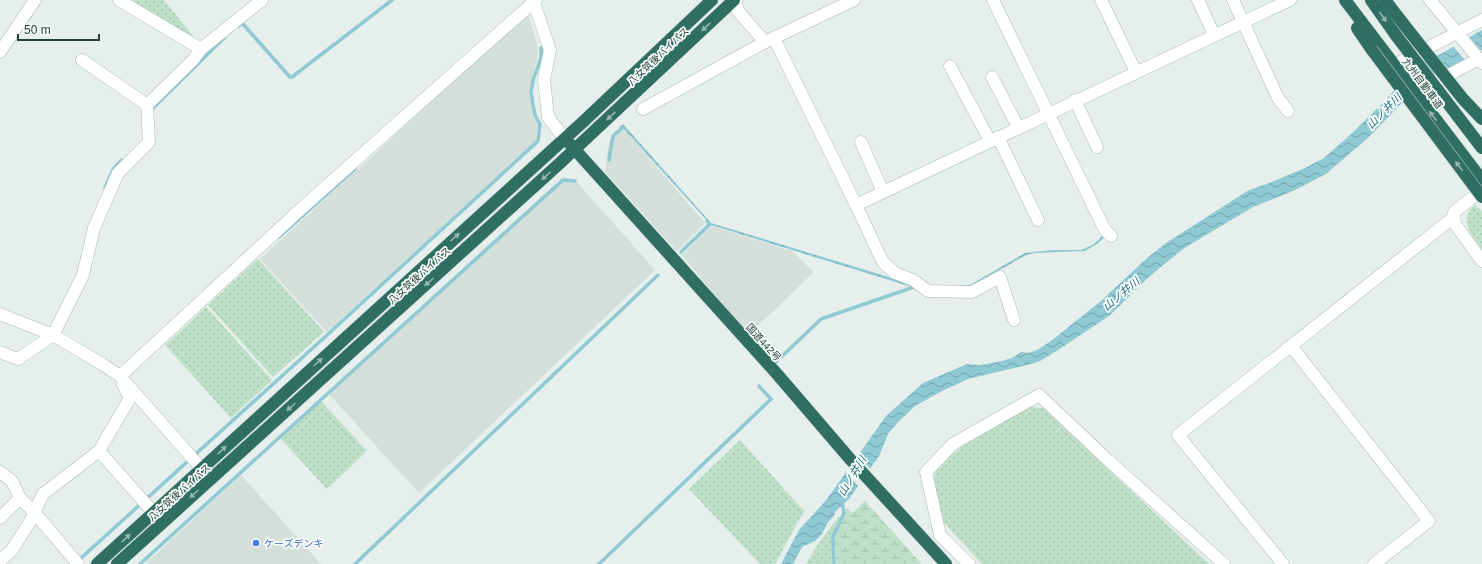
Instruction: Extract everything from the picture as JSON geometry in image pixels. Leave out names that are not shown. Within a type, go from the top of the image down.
[{"type":"highway","name":"八女筑後バイパス","points":[[97,564],[564,138],[712,0]]},
{"type":"highway","name":"八女筑後バイパス","points":[[117,564],[574,150],[735,0]]},
{"type":"highway","points":[[1337,0],[1374,46],[1482,197]]},
{"type":"highway","name":"九州自動車道","points":[[1344,0],[1374,46],[1482,180]]},
{"type":"highway","name":"九州自動車道","points":[[1371,0],[1482,148]]},
{"type":"highway","points":[[1385,0],[1463,99],[1482,119]]},
{"type":"highway","name":"国道442号","points":[[564,138],[777,374],[850,459],[946,564]]},
{"type":"street","points":[[0,52],[35,0]]},
{"type":"street","points":[[0,352],[18,359],[53,335],[83,275],[94,228],[118,172],[149,142],[147,105],[193,60],[201,49],[262,0]]},
{"type":"street","points":[[735,0],[737,10],[770,40],[856,205],[883,262],[895,273],[913,280],[928,291],[972,292],[1000,277],[1014,320]]},
{"type":"street","points":[[643,109],[770,40],[854,0]]},
{"type":"street","points":[[993,0],[1108,233]]},
{"type":"street","points":[[1101,0],[1136,72]]},
{"type":"street","points":[[1198,0],[1214,35]]},
{"type":"street","points":[[1233,0],[1278,98],[1288,111]]},
{"type":"street","points":[[856,205],[1018,127],[1290,0]]},
{"type":"street","points":[[1428,86],[1479,59],[1430,0]]},
{"type":"street","points":[[125,1],[201,49]]},
{"type":"street","points":[[120,376],[310,201],[534,1],[550,50],[544,80],[548,117],[564,138]]},
{"type":"street","points":[[1402,61],[1459,35],[1482,20]]},
{"type":"street","points":[[82,60],[147,105]]},
{"type":"street","points":[[950,66],[994,139],[1038,220]]},
{"type":"street","points":[[992,77],[1018,127]]},
{"type":"street","points":[[1076,100],[1097,147]]},
{"type":"street","points":[[861,142],[883,192]]},
{"type":"street","points":[[1482,190],[1454,212],[1455,224],[1482,261]]},
{"type":"street","points":[[1283,564],[1178,435],[1454,217]]},
{"type":"street","points":[[0,314],[53,335],[120,376],[202,469]]},
{"type":"street","points":[[1291,346],[1429,521],[1374,564]]},
{"type":"street","points":[[0,561],[12,550],[43,494],[99,451],[130,398],[120,376]]},
{"type":"street","points":[[969,564],[940,535],[926,472],[953,444],[1039,395],[1108,460],[1224,564]]},
{"type":"street","points":[[99,451],[163,523]]},
{"type":"street","points":[[0,472],[12,480],[20,498],[34,512],[78,564]]},
{"type":"street","points":[[0,518],[20,498]]},
{"type":"street","points":[[927,544],[940,535]]},
{"type":"shaded area","points":[[528,13],[537,43],[538,56],[530,87],[532,110],[538,125],[536,141],[327,332],[260,259]]},
{"type":"shaded area","points":[[622,127],[705,223],[677,251],[605,172],[609,141]]},
{"type":"shaded area","points":[[562,178],[574,179],[655,270],[419,493],[327,392]]},
{"type":"shaded area","points":[[711,226],[792,251],[814,272],[748,335],[682,255]]},
{"type":"shaded area","points":[[241,475],[321,564],[145,564]]},
{"type":"green space","points":[[133,0],[164,0],[201,46],[129,3]]},
{"type":"green space","points":[[1475,205],[1482,211],[1482,250],[1468,228],[1467,215]]},
{"type":"green space","points":[[258,259],[324,332],[273,377],[208,305]]},
{"type":"green space","points":[[206,307],[272,380],[231,418],[165,345]]},
{"type":"green space","points":[[321,401],[367,451],[327,489],[280,438]]},
{"type":"green space","points":[[1030,407],[1043,408],[1209,564],[982,564],[944,523],[934,481],[936,468],[966,443]]},
{"type":"green space","points":[[740,440],[804,511],[775,564],[760,564],[689,489]]},
{"type":"green space","points":[[865,501],[921,563],[920,564],[836,564],[835,537],[847,508],[853,513]]},
{"type":"green space","points":[[839,516],[840,519],[832,536],[832,564],[806,564],[820,541]]},
{"type":"water","name":"山ノ井川","points":[[1482,30],[1482,50],[1448,68],[1437,72],[1421,83],[1369,137],[1326,174],[1293,191],[1253,207],[1183,249],[1150,276],[1109,316],[1040,361],[968,379],[915,406],[888,434],[879,456],[849,499],[835,512],[822,534],[815,541],[802,547],[793,564],[781,564],[799,530],[827,499],[886,416],[923,383],[967,364],[980,365],[1002,361],[1012,358],[1021,352],[1028,353],[1037,350],[1051,341],[1101,301],[1146,259],[1166,243],[1249,190],[1307,167],[1324,158],[1384,102],[1410,72],[1423,61],[1441,54]]},
{"type":"water","points":[[623,124],[711,223],[915,285],[915,288],[711,225],[623,128],[620,130],[619,128]]},
{"type":"water","points":[[1102,236],[1104,238],[1085,251],[1034,253],[1024,256],[970,287],[961,287],[961,285],[970,285],[1025,253],[1052,250],[1081,250],[1094,244]]},
{"type":"pier","points":[[1468,36],[1482,52],[1466,61],[1452,45]]},
{"type":"pier","points":[[857,454],[871,470],[859,487],[845,471]]},
{"type":"waterway","points":[[239,26],[242,23],[290,77],[292,77],[392,0]]},
{"type":"waterway","points":[[152,110],[225,37]]},
{"type":"waterway","points":[[80,559],[538,141],[540,124],[535,115],[531,92],[533,80],[541,58],[541,48]]},
{"type":"waterway","points":[[609,160],[613,136],[622,128]]},
{"type":"waterway","points":[[105,188],[114,168],[122,160]]},
{"type":"waterway","points":[[279,237],[355,169]]},
{"type":"waterway","points":[[140,564],[563,180],[575,181]]},
{"type":"waterway","points":[[681,252],[710,224],[707,221]]},
{"type":"waterway","points":[[355,564],[658,275]]},
{"type":"waterway","points":[[776,362],[821,319],[914,287]]},
{"type":"waterway","points":[[599,564],[771,399],[759,386]]},
{"type":"waterway","name":"山ノ井川","points":[[834,564],[833,537],[844,513],[842,501]]},
{"type":"place","name":"ケーズデンキ","points":[[256,543]]}]
